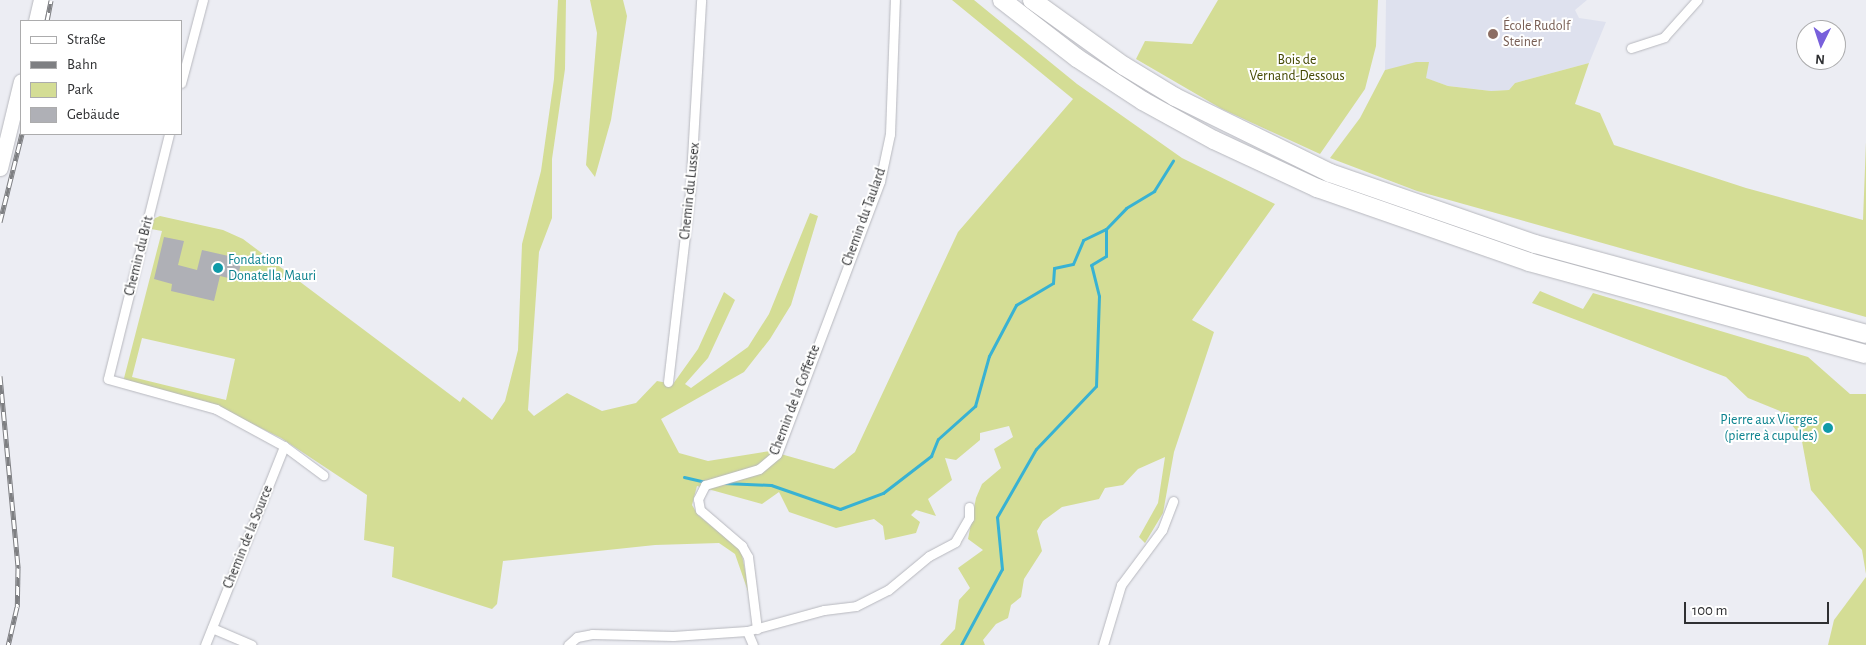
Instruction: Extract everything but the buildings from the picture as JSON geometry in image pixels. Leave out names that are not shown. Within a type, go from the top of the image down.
[{"type":"highway","points":[[1002,0],[1113,82],[1206,136],[1317,188],[1529,262],[1866,354]]},
{"type":"highway","points":[[1032,0],[1124,66],[1215,119],[1330,172],[1535,244],[1866,334]]},
{"type":"main road","points":[[36,20],[41,0]]},
{"type":"main road","points":[[0,168],[20,85]]},
{"type":"street","points":[[182,79],[204,0]]},
{"type":"street","name":"Chemin du Lussex","points":[[668,382],[690,194],[701,0]]},
{"type":"street","name":"Chemin du Taulard","points":[[829,311],[880,181],[890,134],[895,0]]},
{"type":"street","points":[[1631,48],[1664,37],[1698,0]]},
{"type":"street","name":"Chemin du Brit","points":[[169,135],[108,379],[216,409],[284,446]]},
{"type":"street","name":"Chemin de la Coffette","points":[[757,629],[748,557],[742,546],[700,510],[699,494],[705,485],[725,476],[759,469],[777,454],[829,311]]},
{"type":"street","points":[[284,446],[323,475]]},
{"type":"street","name":"Chemin de la Source","points":[[205,645],[284,446]]},
{"type":"street","points":[[1103,645],[1121,586],[1162,530],[1173,501]]},
{"type":"street","points":[[568,644],[592,634],[673,636],[747,631],[824,610],[856,606],[888,590],[929,556],[955,542],[969,518],[969,507]]},
{"type":"street","points":[[212,628],[252,645]]},
{"type":"street","points":[[747,631],[754,645]]},
{"type":"shaded area","name":"École Rudolf Steiner","points":[[1386,0],[1587,0],[1575,10],[1579,18],[1606,22],[1589,63],[1515,83],[1509,90],[1491,91],[1448,86],[1425,78],[1428,62],[1385,70]]},
{"type":"green space","points":[[558,0],[566,0],[565,69],[552,159],[552,218],[539,252],[528,410],[534,416],[567,393],[602,411],[636,403],[657,381],[673,384],[698,349],[724,292],[735,300],[708,358],[685,384],[691,388],[748,347],[769,314],[810,213],[818,216],[791,305],[770,339],[744,372],[661,419],[679,453],[708,461],[770,451],[834,469],[855,452],[958,232],[1073,99],[952,0],[974,0],[1077,84],[1182,158],[1275,204],[1192,320],[1214,332],[1174,452],[1163,513],[1145,543],[1139,537],[1158,503],[1165,457],[1138,469],[1123,485],[1105,488],[1099,499],[1062,507],[1043,521],[1037,531],[1042,551],[1024,579],[1021,597],[1011,605],[1008,618],[996,624],[983,640],[985,645],[940,645],[955,629],[959,600],[970,588],[958,568],[983,550],[968,539],[976,498],[982,484],[1001,468],[994,449],[1013,437],[1009,426],[980,433],[980,440],[956,460],[945,458],[952,480],[928,499],[936,516],[916,510],[911,515],[920,522],[916,533],[885,540],[883,526],[874,519],[836,528],[789,512],[779,492],[762,504],[697,486],[692,505],[698,515],[741,550],[751,600],[735,554],[719,543],[655,545],[503,561],[497,604],[492,609],[392,577],[394,547],[364,540],[367,495],[281,438],[207,402],[122,386],[162,231],[151,229],[153,219],[160,216],[223,230],[243,239],[460,402],[463,397],[492,420],[505,401],[518,350],[522,244],[541,171],[554,79]],"holes":[[[142,338],[235,359],[226,400],[132,377]]]},
{"type":"green space","points":[[590,0],[623,0],[627,16],[611,120],[595,177],[586,165],[597,33]]},
{"type":"green space","name":"Bois de Vernand-Dessous","points":[[1218,0],[1378,0],[1376,46],[1365,89],[1320,154],[1222,109],[1136,59],[1145,41],[1192,44]]},
{"type":"green space","points":[[1416,62],[1429,62],[1426,78],[1448,86],[1491,91],[1509,90],[1515,83],[1589,63],[1575,104],[1600,113],[1614,145],[1746,188],[1863,220],[1866,142],[1866,317],[1417,191],[1330,158],[1360,118],[1385,70]]},
{"type":"green space","points":[[1540,291],[1583,309],[1593,293],[1808,357],[1850,394],[1866,394],[1866,574],[1862,550],[1811,490],[1801,436],[1780,411],[1748,398],[1726,377],[1532,303]]},
{"type":"green space","points":[[1866,577],[1866,645],[1828,645],[1834,620]]},
{"type":"waterway","points":[[724,483],[771,485],[840,509],[883,493],[931,456],[938,439],[975,406],[989,356],[1016,305],[1053,283],[1054,268],[1073,264],[1083,240],[1106,229],[1126,208],[1154,191],[1173,161]]},
{"type":"waterway","points":[[961,645],[1002,569],[997,517],[1036,449],[1096,386],[1099,296],[1091,265],[1106,256],[1106,229]]},
{"type":"waterway","points":[[684,477],[705,482]]},
{"type":"railway","points":[[47,20],[51,0]]},
{"type":"railway","points":[[0,222],[22,135]]},
{"type":"railway","points":[[0,376],[18,568],[17,607],[8,645]]},
{"type":"place","name":"École Rudolf Steiner","points":[[1493,34]]},
{"type":"place","name":"Fondation Donatella Mauri","points":[[218,268]]},
{"type":"place","name":"Pierre aux Vierges (pierre à cupules)","points":[[1828,428]]}]
